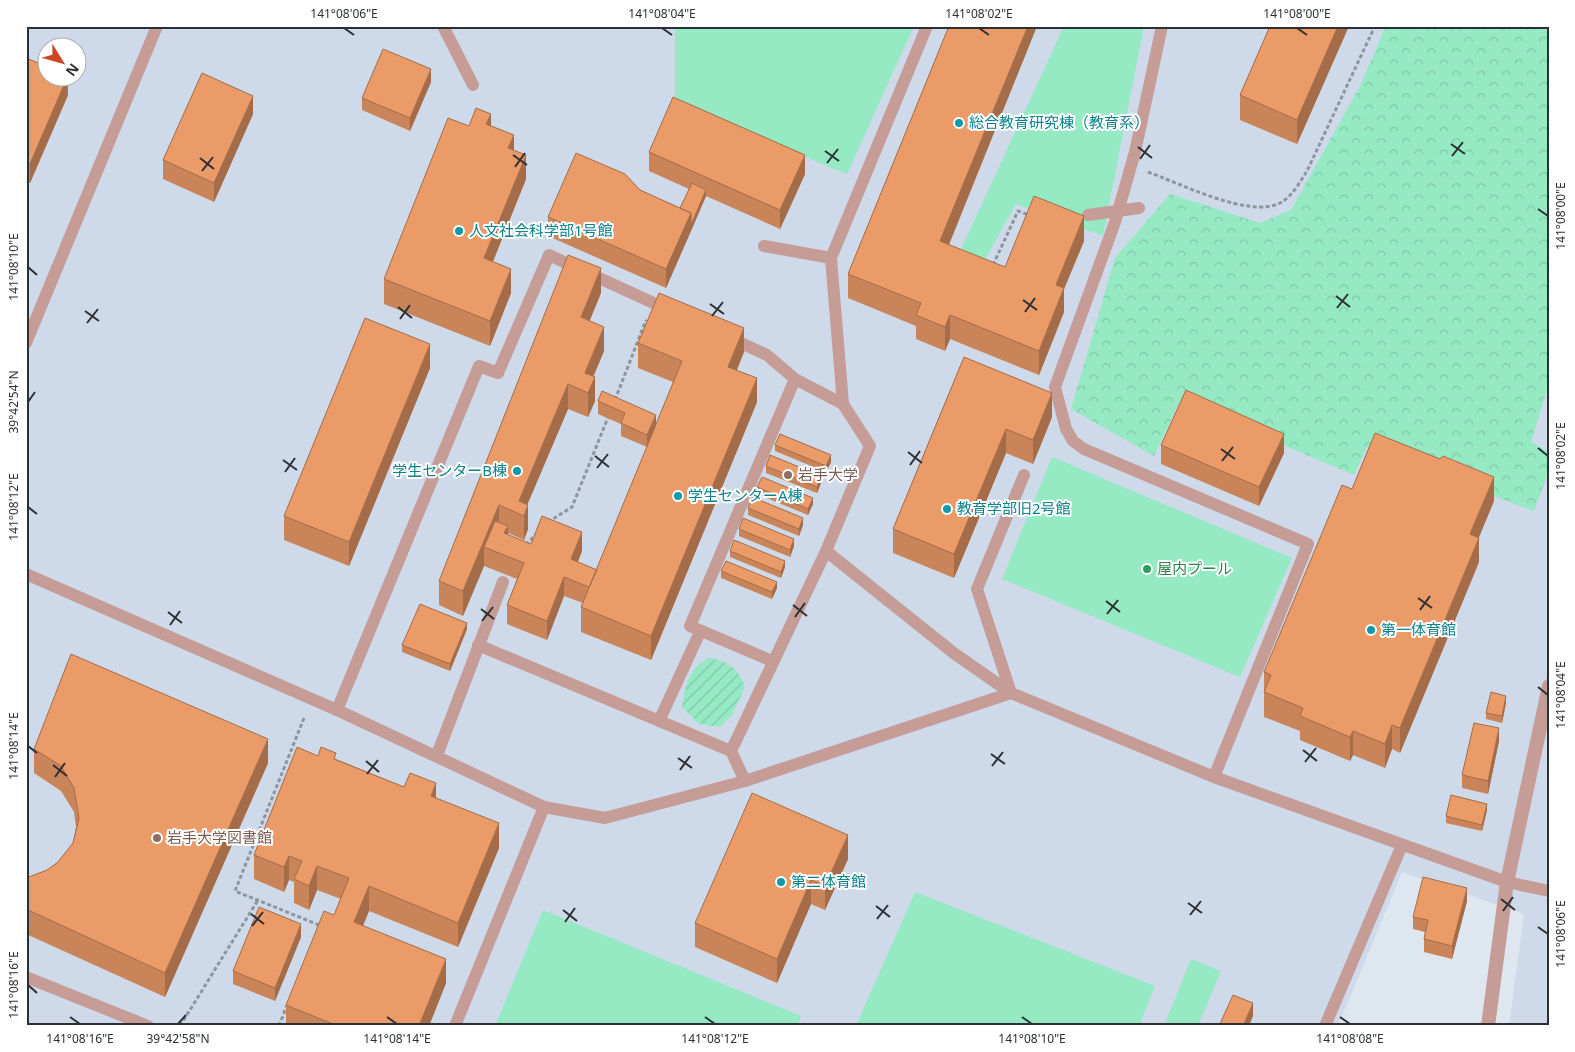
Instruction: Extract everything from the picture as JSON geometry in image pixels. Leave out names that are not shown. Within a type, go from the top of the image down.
[{"type":"street","points":[[1488,1026],[1507,882],[1549,686]]},
{"type":"lane","points":[[26,343],[157,26]]},
{"type":"lane","points":[[443,26],[473,85]]},
{"type":"lane","points":[[731,752],[772,661],[826,551],[870,446],[843,404],[831,258],[927,26]]},
{"type":"lane","points":[[1162,26],[1131,166],[1118,211],[1077,330],[1055,387],[1066,429],[1073,441],[1084,450],[1308,544],[1214,777]]},
{"type":"lane","points":[[1088,215],[1140,208]]},
{"type":"lane","points":[[764,246],[831,258]]},
{"type":"lane","points":[[337,710],[479,366],[498,373],[548,255],[679,314]]},
{"type":"lane","points":[[714,331],[767,355],[795,379],[843,404]]},
{"type":"lane","points":[[772,661],[700,632],[690,626],[795,379]]},
{"type":"lane","points":[[1011,694],[977,589],[1024,475]]},
{"type":"lane","points":[[826,551],[955,654],[1011,694],[1214,777],[1507,882],[1549,891]]},
{"type":"lane","points":[[26,574],[312,698],[437,755],[544,807],[605,818],[745,781],[1011,694]]},
{"type":"lane","points":[[437,755],[503,582]]},
{"type":"lane","points":[[659,721],[700,632]]},
{"type":"lane","points":[[478,645],[731,752],[745,781]]},
{"type":"lane","points":[[455,1026],[544,807]]},
{"type":"lane","points":[[1325,1026],[1402,844]]},
{"type":"lane","points":[[26,977],[148,1026]]},
{"type":"path","points":[[1131,166],[1222,200],[1258,208],[1280,203],[1296,188],[1307,171],[1375,26]]},
{"type":"path","points":[[992,268],[1018,211],[1036,217]]},
{"type":"path","points":[[614,401],[653,302]]},
{"type":"path","points":[[543,525],[572,507],[611,410]]},
{"type":"path","points":[[522,551],[538,532]]},
{"type":"path","points":[[312,698],[235,891],[320,925],[316,934]]},
{"type":"path","points":[[180,1026],[258,900]]},
{"type":"path","points":[[279,1026],[290,998]]},
{"type":"shaded area","name":"岩手大学","points":[[26,26],[1549,26],[1549,1026],[1509,1026],[1524,914],[1402,872],[1338,1026],[26,1026]]},
{"type":"green space","points":[[675,26],[914,26],[847,174],[675,104]]},
{"type":"green space","points":[[1064,26],[1144,26],[1103,236],[1016,204],[981,267],[956,260]]},
{"type":"green space","points":[[1386,26],[1549,26],[1549,383],[1531,442],[1549,452],[1549,471],[1534,511],[1367,447],[1354,475],[1180,401],[1154,456],[1071,409],[1115,258],[1170,194],[1260,223],[1291,210],[1360,86]]},
{"type":"green space","name":"屋内プール","points":[[1052,457],[1292,558],[1240,677],[1002,579]]},
{"type":"green space","points":[[708,658],[731,666],[736,670],[745,687],[732,715],[720,727],[699,724],[682,707],[685,691],[692,673]]},
{"type":"green space","points":[[915,892],[1155,986],[1139,1026],[856,1026]]},
{"type":"green space","points":[[543,910],[801,1016],[798,1026],[495,1026]]},
{"type":"green space","points":[[1191,959],[1221,971],[1198,1026],[1164,1026]]},
{"type":"building","name":"総合教育研究棟（教育系）","points":[[949,26],[1028,26],[940,241],[1005,267],[1034,196],[1084,216],[1056,285],[1064,288],[1039,351],[950,315],[945,327],[916,315],[921,303],[848,274]]},
{"type":"building","points":[[1270,26],[1338,26],[1297,120],[1240,95]]},
{"type":"building","points":[[383,49],[431,69],[410,118],[362,98]]},
{"type":"building","points":[[26,58],[38,63],[38,88],[63,88],[30,164],[26,163]]},
{"type":"building","points":[[202,73],[253,96],[214,183],[163,160]]},
{"type":"building","points":[[673,97],[805,155],[780,210],[649,152]]},
{"type":"building","name":"人文社会科学部1号館","points":[[476,108],[491,114],[486,124],[514,135],[508,148],[526,155],[484,258],[511,269],[490,321],[384,279],[448,118],[469,126]]},
{"type":"building","points":[[576,153],[625,174],[640,190],[691,213],[666,269],[548,217]]},
{"type":"building","points":[[692,183],[706,190],[691,225],[691,213],[680,208]]},
{"type":"building","name":"学生センターB棟","points":[[568,255],[601,268],[581,317],[604,327],[585,373],[595,377],[588,393],[568,384],[519,501],[528,505],[524,516],[499,505],[463,591],[439,581]]},
{"type":"building","name":"学生センターA棟","points":[[659,293],[744,328],[728,367],[757,378],[651,636],[581,607],[682,361],[638,343]]},
{"type":"building","points":[[365,318],[430,344],[349,542],[284,516]]},
{"type":"building","name":"教育学部旧2号館","points":[[964,357],[1052,393],[1033,440],[1006,429],[954,554],[893,529]]},
{"type":"building","points":[[1186,390],[1284,434],[1259,487],[1161,445]]},
{"type":"building","points":[[602,391],[656,415],[647,435],[621,423],[625,413],[598,401]]},
{"type":"building","name":"第一体育館","points":[[1375,433],[1440,459],[1443,456],[1494,477],[1470,534],[1479,538],[1400,728],[1392,725],[1385,744],[1353,731],[1350,737],[1300,716],[1303,708],[1264,692],[1271,675],[1264,672],[1342,485],[1352,489]]},
{"type":"building","points":[[780,434],[831,455],[826,466],[775,445]]},
{"type":"building","points":[[770,455],[821,476],[817,487],[766,466]]},
{"type":"building","points":[[762,477],[813,498],[808,509],[757,487]]},
{"type":"building","points":[[752,497],[803,518],[799,529],[748,508]]},
{"type":"building","points":[[542,516],[582,532],[571,559],[597,570],[589,587],[564,577],[547,621],[507,605],[524,563],[484,547],[495,521],[508,526],[504,533],[531,544]]},
{"type":"building","points":[[743,518],[794,539],[790,550],[739,529]]},
{"type":"building","points":[[734,540],[785,561],[781,572],[730,551]]},
{"type":"building","points":[[726,561],[777,582],[772,592],[721,571]]},
{"type":"building","points":[[420,604],[467,623],[450,664],[402,645]]},
{"type":"building","name":"岩手大学図書館","points":[[71,654],[268,739],[165,973],[26,909],[26,878],[47,870],[58,862],[73,843],[79,818],[74,788],[61,766],[34,749]]},
{"type":"building","points":[[1491,692],[1506,696],[1502,716],[1486,713]]},
{"type":"building","points":[[1474,723],[1499,728],[1488,781],[1462,775]]},
{"type":"building","points":[[297,747],[318,756],[321,747],[336,753],[334,759],[404,787],[410,773],[436,783],[431,796],[499,823],[458,923],[369,886],[354,922],[446,959],[419,1026],[338,1026],[286,1005],[324,911],[334,915],[349,878],[317,866],[309,886],[294,879],[302,861],[289,856],[284,867],[254,855]]},
{"type":"building","name":"第二体育館","points":[[752,793],[848,835],[825,886],[811,880],[777,959],[695,923]]},
{"type":"building","points":[[1451,795],[1487,804],[1482,825],[1446,816]]},
{"type":"building","points":[[1423,877],[1467,888],[1452,946],[1424,939],[1428,920],[1413,917]]},
{"type":"building","points":[[259,907],[301,924],[275,988],[233,971]]},
{"type":"building","points":[[1233,995],[1253,1003],[1243,1026],[1219,1026]]},
{"type":"place","name":"総合教育研究棟（教育系）","points":[[959,123]]},
{"type":"place","name":"人文社会科学部1号館","points":[[459,231]]},
{"type":"place","name":"学生センターB棟","points":[[517,471]]},
{"type":"place","name":"岩手大学","points":[[788,475]]},
{"type":"place","name":"学生センターA棟","points":[[678,496]]},
{"type":"place","name":"教育学部旧2号館","points":[[947,509]]},
{"type":"place","name":"屋内プール","points":[[1147,569]]},
{"type":"place","name":"第一体育館","points":[[1371,630]]},
{"type":"place","name":"岩手大学図書館","points":[[157,838]]},
{"type":"place","name":"第二体育館","points":[[781,882]]}]
